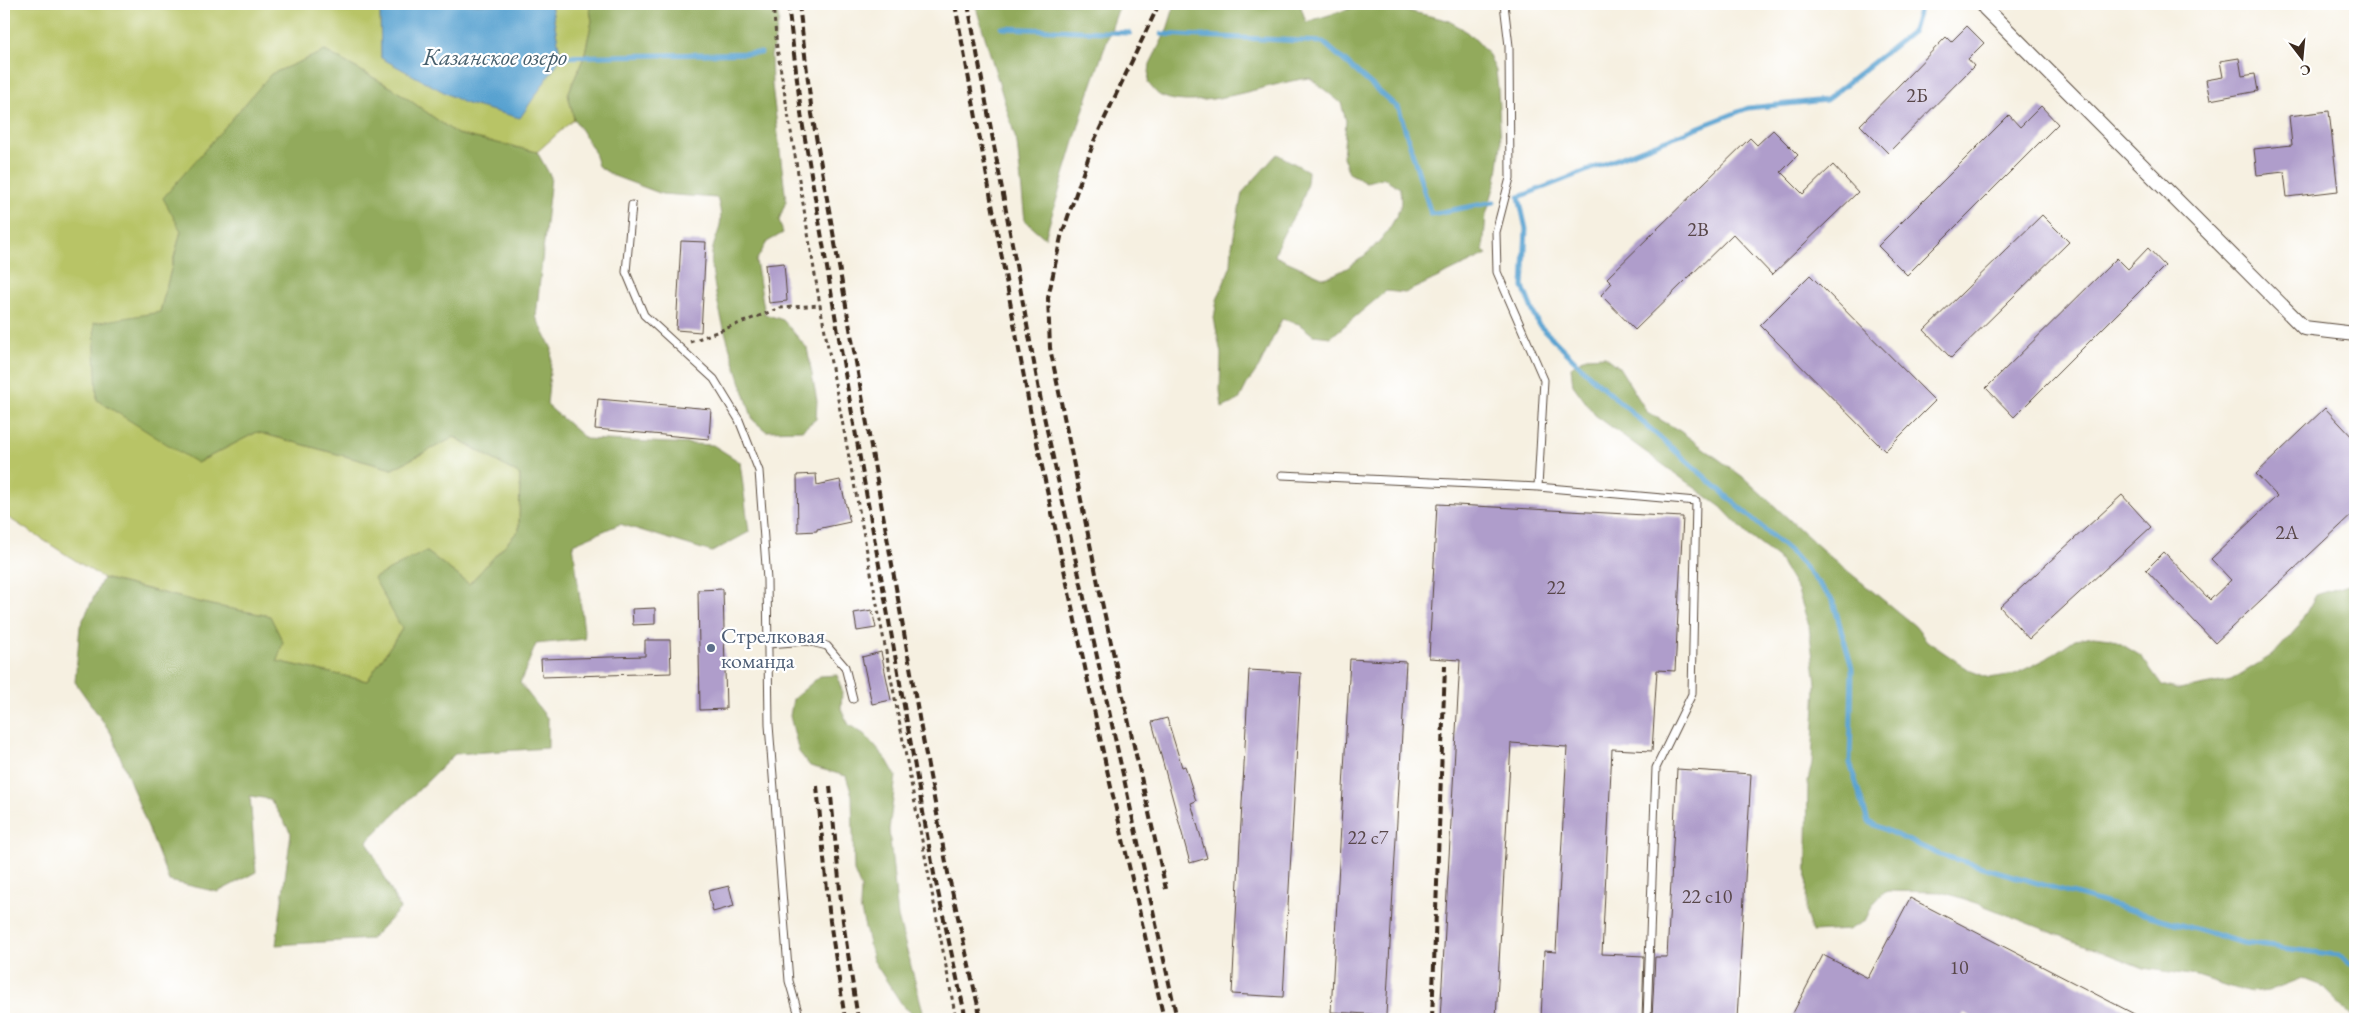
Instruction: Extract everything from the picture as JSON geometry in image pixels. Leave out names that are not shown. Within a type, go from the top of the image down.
[{"type":"street","points":[[1985,8],[2304,328],[2355,334]]},
{"type":"lane","points":[[1504,4],[1509,46],[1510,178],[1496,232],[1497,272],[1544,380],[1538,487]]},
{"type":"lane","points":[[632,204],[626,272],[644,315],[714,379],[739,420],[759,471],[767,580],[769,726],[789,981],[800,1019]]},
{"type":"lane","points":[[1282,475],[1538,487],[1696,501],[1692,694],[1656,768],[1647,1019]]},
{"type":"lane","points":[[768,644],[807,641],[827,646],[845,667],[852,699]]},
{"type":"path","points":[[774,4],[777,48],[820,305],[956,1019]]},
{"type":"path","points":[[678,346],[780,308],[820,305]]},
{"type":"green space","points":[[4,4],[374,4],[380,9],[381,58],[561,58],[551,4],[589,4],[592,21],[584,57],[568,94],[574,119],[537,152],[457,134],[394,89],[325,51],[181,231],[160,312],[197,463],[257,432],[392,469],[454,437],[520,475],[519,530],[469,584],[426,551],[402,629],[367,681],[277,661],[270,616],[211,605],[103,578],[4,515]]},
{"type":"green space","points":[[589,4],[776,4],[779,20],[771,56],[772,85],[786,201],[779,220],[783,233],[767,242],[756,261],[765,314],[783,320],[807,348],[817,401],[816,419],[802,430],[766,431],[753,420],[729,345],[715,287],[712,257],[721,219],[717,198],[662,194],[614,176],[598,166],[593,149],[574,119],[568,94],[584,57],[592,21]]},
{"type":"green space","points":[[975,4],[1120,4],[1088,95],[1045,238],[1025,221],[1017,143]]},
{"type":"green space","points":[[1175,4],[1300,4],[1306,22],[1359,6],[1378,4],[1447,20],[1463,29],[1489,55],[1496,71],[1501,145],[1496,181],[1486,215],[1483,251],[1487,254],[1405,293],[1386,291],[1331,337],[1313,335],[1299,324],[1282,319],[1259,367],[1239,400],[1222,408],[1220,390],[1221,354],[1214,318],[1217,300],[1231,265],[1232,246],[1242,193],[1277,154],[1308,171],[1304,196],[1284,233],[1275,256],[1324,278],[1336,274],[1359,260],[1379,241],[1395,219],[1400,207],[1400,188],[1384,178],[1366,182],[1349,173],[1343,157],[1346,121],[1341,103],[1310,78],[1214,99],[1176,100],[1157,94],[1148,83],[1150,64],[1167,30]]},
{"type":"green space","points":[[325,51],[394,89],[457,134],[537,152],[551,177],[536,317],[552,349],[547,405],[586,439],[713,445],[740,462],[749,532],[712,552],[620,524],[573,544],[585,639],[536,644],[520,683],[548,719],[548,748],[455,754],[367,841],[400,909],[371,939],[276,945],[291,833],[270,799],[250,796],[256,872],[218,892],[169,881],[111,733],[75,682],[80,626],[103,578],[211,605],[270,616],[283,642],[277,661],[367,681],[402,629],[374,578],[426,551],[469,584],[519,530],[520,475],[455,437],[392,469],[257,432],[197,463],[97,400],[94,323],[160,312],[181,231],[163,198],[271,74]]},
{"type":"green space","points":[[1605,356],[1619,367],[1647,412],[1680,431],[1743,477],[1827,554],[1915,626],[1927,641],[1971,671],[1989,678],[2015,674],[2046,659],[2075,639],[2093,636],[2111,638],[2141,656],[2162,685],[2179,690],[2231,680],[2274,654],[2298,627],[2316,595],[2355,583],[2355,1019],[2320,985],[2302,978],[2268,991],[2250,993],[2197,976],[2143,968],[1977,903],[1942,892],[1885,891],[1873,904],[1865,921],[1848,930],[1812,932],[1806,914],[1808,781],[1812,763],[1816,684],[1809,626],[1798,591],[1779,559],[1749,536],[1721,507],[1595,415],[1573,385],[1571,367],[1586,357]]},
{"type":"green space","points":[[837,675],[842,691],[841,709],[849,725],[864,734],[887,760],[896,776],[889,830],[898,917],[925,1019],[919,1019],[903,1006],[873,960],[860,907],[861,888],[854,871],[852,795],[846,776],[810,766],[799,752],[790,716],[793,699],[820,676]]},
{"type":"water","name":"Казанское озеро","points":[[374,4],[551,4],[561,58],[520,118],[464,103],[381,58],[380,9]]},
{"type":"building","points":[[1967,26],[1984,43],[1968,59],[1974,66],[1888,153],[1860,125],[1946,37],[1951,42]]},
{"type":"building","points":[[2239,58],[2242,76],[2255,74],[2258,91],[2210,100],[2206,80],[2223,77],[2220,61]]},
{"type":"building","points":[[2041,106],[2058,124],[1907,275],[1878,246],[2009,115],[2020,127]]},
{"type":"building","points":[[2329,111],[2338,191],[2287,197],[2284,172],[2257,175],[2254,149],[2292,145],[2289,116]]},
{"type":"building","points":[[1773,130],[1798,155],[1781,172],[1803,194],[1833,165],[1858,192],[1772,275],[1733,234],[1635,330],[1601,295],[1612,283],[1607,278],[1750,138],[1757,145]]},
{"type":"building","points":[[2042,215],[2069,242],[1951,358],[1924,330]]},
{"type":"building","points":[[681,241],[706,242],[701,332],[676,330]]},
{"type":"building","points":[[2148,248],[2165,266],[2014,417],[1986,388],[2117,258],[2128,269]]},
{"type":"building","points":[[784,263],[787,301],[769,303],[765,265]]},
{"type":"building","points":[[1810,275],[1935,401],[1885,451],[1760,325]]},
{"type":"building","points":[[598,399],[711,409],[709,439],[595,429]]},
{"type":"building","points":[[2325,408],[2355,440],[2355,512],[2215,643],[2146,570],[2164,552],[2210,600],[2231,580],[2211,559],[2277,496],[2256,474]]},
{"type":"building","points":[[816,474],[817,485],[840,480],[850,522],[817,529],[817,531],[798,532],[797,475]]},
{"type":"building","points":[[2122,495],[2151,527],[2029,639],[2000,607]]},
{"type":"building","points":[[1437,504],[1683,517],[1675,671],[1657,670],[1652,751],[1612,749],[1602,954],[1644,956],[1642,1019],[1541,1019],[1544,951],[1556,952],[1567,747],[1511,743],[1496,1019],[1440,1019],[1460,660],[1429,658]]},
{"type":"building","points":[[723,589],[726,709],[700,710],[698,590]]},
{"type":"building","points":[[655,608],[655,624],[633,625],[632,609]]},
{"type":"building","points":[[872,610],[876,628],[857,631],[854,613]]},
{"type":"building","points":[[645,640],[670,640],[671,673],[542,677],[541,659],[645,656]]},
{"type":"building","points":[[881,652],[891,700],[872,704],[862,657]]},
{"type":"building","points":[[1350,659],[1406,662],[1386,1015],[1331,1012]]},
{"type":"building","points":[[1249,670],[1301,673],[1283,997],[1232,994]]},
{"type":"building","points":[[1167,718],[1182,767],[1185,766],[1196,801],[1191,803],[1207,858],[1190,863],[1152,722]]},
{"type":"building","points":[[1677,769],[1751,774],[1737,1019],[1652,1019],[1655,957],[1667,957]]},
{"type":"building","points":[[729,886],[734,906],[713,912],[708,891]]},
{"type":"building","points":[[1910,898],[2144,1019],[1977,1019],[1964,1013],[1961,1019],[1790,1019],[1823,955],[1868,978]]},
{"type":"waterway","points":[[1921,4],[1913,31],[1826,100],[1748,108],[1519,197],[1526,229],[1523,287],[1538,324],[1589,375],[1797,558],[1833,601],[1852,668],[1850,763],[1868,822],[1938,854],[2243,943],[2338,955],[2355,966]]},
{"type":"waterway","points":[[1002,28],[1130,33]]},
{"type":"waterway","points":[[1161,34],[1323,42],[1399,109],[1431,214],[1494,202]]},
{"type":"waterway","points":[[556,57],[761,53]]},
{"type":"railway","points":[[788,4],[802,121],[848,391],[934,874],[966,1019]]},
{"type":"railway","points":[[799,4],[812,114],[920,723],[948,873],[981,1019]]},
{"type":"railway","points":[[955,4],[1031,415],[1105,761],[1164,1019]]},
{"type":"railway","points":[[968,4],[1043,412],[1177,1019]]},
{"type":"railway","points":[[1159,4],[1094,141],[1061,237],[1048,298],[1050,348],[1101,598],[1166,889]]},
{"type":"railway","points":[[1432,1019],[1445,666]]},
{"type":"railway","points":[[817,786],[830,921],[845,1019]]},
{"type":"railway","points":[[830,786],[843,921],[858,1019]]},
{"type":"place","name":"Стрелковая команда","points":[[711,648]]}]
